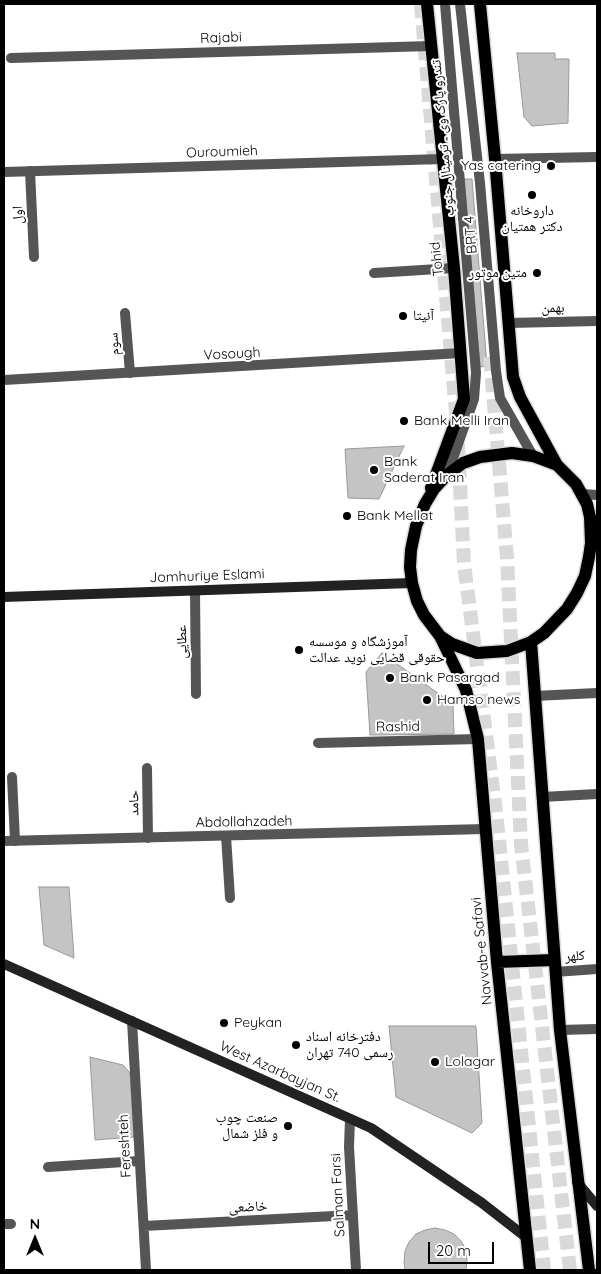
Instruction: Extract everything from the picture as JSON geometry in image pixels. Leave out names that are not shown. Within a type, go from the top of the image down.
[{"type":"main road","name":"Tohid","points":[[425,504],[464,399],[454,268],[427,4]]},
{"type":"main road","points":[[480,4],[513,378],[520,397],[557,465],[583,494],[594,517],[585,576],[567,610],[544,634],[531,642],[507,651],[477,653],[452,644],[440,636],[424,615],[417,601],[412,583],[410,567],[411,550],[416,526],[425,504],[434,489],[447,476],[463,464],[480,457],[512,453],[533,456],[557,465]]},
{"type":"main road","name":"Jomhuriye Eslami","points":[[4,597],[412,583]]},
{"type":"main road","name":"Navvab-e Safavi","points":[[440,636],[466,690],[478,739],[497,962],[530,1270]]},
{"type":"main road","points":[[531,642],[560,1030],[589,1270]]},
{"type":"main road","points":[[497,962],[555,966]]},
{"type":"main road","name":"West Azarbayjan St.","points":[[4,964],[371,1128],[503,1219],[527,1238]]},
{"type":"main road","points":[[577,1182],[597,1206]]},
{"type":"street","name":"تندرو پارک وی ـ ترمینال جنوب","points":[[445,4],[476,374],[474,399],[447,476]]},
{"type":"street","name":"BRT 4","points":[[460,4],[480,183],[500,398],[533,456]]},
{"type":"street","name":"Rajabi","points":[[11,58],[432,46]]},
{"type":"street","points":[[495,159],[597,157]]},
{"type":"street","name":"Ouroumieh","points":[[4,172],[442,159]]},
{"type":"street","name":"اول","points":[[30,171],[34,257]]},
{"type":"street","points":[[374,273],[454,268]]},
{"type":"street","name":"سوم","points":[[126,313],[130,374]]},
{"type":"street","name":"بهمن","points":[[509,323],[597,321]]},
{"type":"street","name":"Vosough","points":[[4,380],[461,354]]},
{"type":"street","points":[[583,494],[597,495]]},
{"type":"street","name":"عطایی","points":[[195,590],[196,694]]},
{"type":"street","points":[[534,696],[597,693]]},
{"type":"street","name":"Rashid","points":[[318,743],[478,739]]},
{"type":"street","name":"حامد","points":[[147,768],[148,838]]},
{"type":"street","points":[[12,777],[15,841]]},
{"type":"street","points":[[542,797],[597,794]]},
{"type":"street","name":"Abdollahzadeh","points":[[4,841],[485,829]]},
{"type":"street","points":[[226,836],[230,898]]},
{"type":"street","name":"کلهر","points":[[555,966],[597,969]]},
{"type":"street","name":"Fereshteh","points":[[132,1021],[146,1270]]},
{"type":"street","points":[[560,1030],[597,1029]]},
{"type":"street","name":"Salman Farsi","points":[[350,1119],[356,1270]]},
{"type":"street","points":[[48,1167],[140,1161]]},
{"type":"street","name":"خاضعی","points":[[144,1226],[353,1215]]},
{"type":"building","points":[[517,53],[555,53],[555,59],[569,59],[568,123],[532,126],[524,117]]},
{"type":"building","points":[[464,179],[472,179],[487,366],[480,367]]},
{"type":"building","points":[[404,446],[379,499],[348,498],[345,449]]},
{"type":"building","points":[[382,653],[453,704],[454,734],[370,735],[366,672]]},
{"type":"building","points":[[39,887],[69,887],[74,958],[44,945]]},
{"type":"building","name":"Lolagar","points":[[389,1026],[476,1026],[482,1123],[472,1133],[396,1097]]},
{"type":"building","points":[[90,1057],[123,1065],[130,1073],[134,1137],[95,1140]]},
{"type":"building","points":[[435,1228],[454,1234],[461,1241],[466,1250],[466,1270],[405,1270],[405,1251],[409,1242],[416,1234]]},
{"type":"tunnel","points":[[421,4],[457,425],[464,564],[496,812],[544,1270]]},
{"type":"tunnel","points":[[490,357],[507,558],[521,844],[570,1270]]},
{"type":"place","name":"Yas catering","points":[[551,166]]},
{"type":"place","name":"داروخانه دکتر همتیان","points":[[532,195]]},
{"type":"place","name":"متین موتور","points":[[537,273]]},
{"type":"place","name":"آنیتا","points":[[403,316]]},
{"type":"place","name":"Bank Melli Iran","points":[[404,421]]},
{"type":"place","name":"Bank Saderat Iran","points":[[374,470]]},
{"type":"place","name":"Bank Mellat","points":[[347,516]]},
{"type":"place","name":"آموزشگاه و موسسه حقوقی قضایی نوید عدالت","points":[[299,650]]},
{"type":"place","name":"Bank Pasargad","points":[[390,678]]},
{"type":"place","name":"Hamso news","points":[[427,700]]},
{"type":"place","name":"Peykan","points":[[224,1023]]},
{"type":"place","name":"دفترخانه اسناد رسمی 740 تهران","points":[[296,1045]]},
{"type":"place","name":"Lolagar","points":[[435,1062]]},
{"type":"place","name":"صنعت چوب و فلز شمال","points":[[288,1126]]}]
